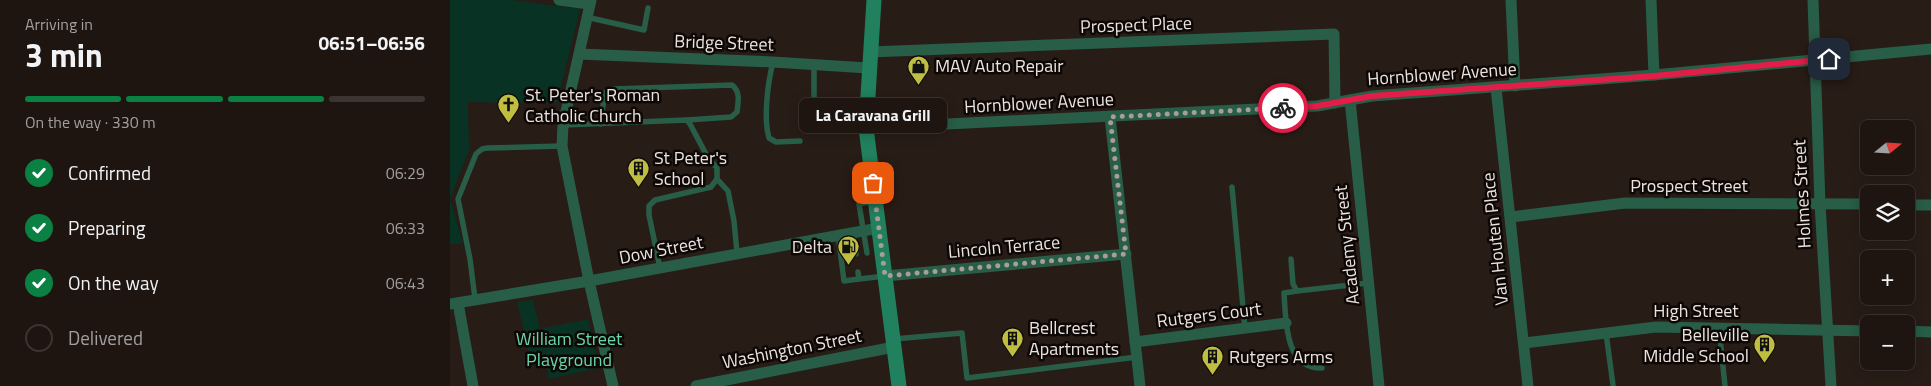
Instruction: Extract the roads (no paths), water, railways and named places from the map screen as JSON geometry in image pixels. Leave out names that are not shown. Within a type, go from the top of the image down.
[{"type":"main road","points":[[874,0],[868,68],[866,123],[875,201],[865,230],[894,343],[899,386]]},
{"type":"street","points":[[559,0],[590,2],[563,125],[562,146],[589,281],[613,386]]},
{"type":"street","points":[[1511,0],[1515,86]]},
{"type":"street","points":[[1651,0],[1654,76]]},
{"type":"street","name":"Holmes Street","points":[[1813,0],[1820,204],[1831,386]]},
{"type":"street","name":"Prospect Place","points":[[870,52],[1334,34],[1335,103]]},
{"type":"street","name":"Hornblower Avenue","points":[[866,123],[1110,117],[1317,106],[1372,96],[1654,76],[1931,49]]},
{"type":"street","name":"Bridge Street","points":[[579,54],[868,68]]},
{"type":"street","name":"Van Houten Place","points":[[1496,88],[1528,386]]},
{"type":"street","name":"Academy Street","points":[[1350,100],[1379,386]]},
{"type":"street","points":[[1110,117],[1140,386]]},
{"type":"street","name":"Prospect Street","points":[[1511,217],[1625,203],[1860,204]]},
{"type":"street","points":[[1915,205],[1931,205]]},
{"type":"street","name":"Dow Street","points":[[454,303],[589,281],[865,230]]},
{"type":"street","name":"Lincoln Terrace","points":[[878,276],[1126,254]]},
{"type":"street","points":[[454,303],[473,386]]},
{"type":"street","name":"Rutgers Court","points":[[1135,342],[1286,323]]},
{"type":"street","name":"High Street","points":[[1524,343],[1656,327],[1860,331]]},
{"type":"street","points":[[1915,331],[1931,332]]},
{"type":"street","name":"Washington Street","points":[[696,386],[894,343]]},
{"type":"lane","points":[[586,17],[644,30],[648,8]]},
{"type":"lane","points":[[773,62],[768,83],[766,130],[769,138],[776,142],[800,141]]},
{"type":"lane","points":[[814,65],[814,106],[817,112],[821,116],[866,123]]},
{"type":"lane","points":[[563,125],[601,124],[687,120],[731,117],[737,112],[738,95],[736,89],[732,86],[613,89],[606,92],[604,96],[601,124]]},
{"type":"lane","points":[[660,268],[649,215],[649,206],[655,200],[711,187],[717,179],[717,168],[707,156],[687,120]]},
{"type":"lane","points":[[476,299],[470,259],[457,204],[459,194],[476,154],[482,149],[487,148],[562,146]]},
{"type":"lane","points":[[717,179],[728,191],[734,221],[737,253]]},
{"type":"lane","points":[[1232,187],[1246,329]]},
{"type":"lane","points":[[865,230],[867,253]]},
{"type":"lane","points":[[856,254],[865,230]]},
{"type":"lane","points":[[838,234],[844,281],[859,276],[878,276]]},
{"type":"lane","points":[[1291,259],[1292,284],[1297,291]]},
{"type":"lane","points":[[870,270],[878,276]]},
{"type":"lane","points":[[1322,368],[1306,365],[1288,342],[1284,293],[1368,283]]},
{"type":"lane","points":[[1719,328],[1725,386]]},
{"type":"lane","points":[[894,343],[962,333],[967,378],[1137,357]]},
{"type":"lane","points":[[1606,333],[1613,385]]},
{"type":"place","name":"MAV Auto Repair","points":[[919,85]]},
{"type":"place","name":"St. Peter's Roman Catholic Church","points":[[509,124]]},
{"type":"place","name":"La Caravana Grill","points":[[873,183]]},
{"type":"place","name":"St Peter's School","points":[[638,187]]},
{"type":"place","name":"Delta","points":[[848,266]]},
{"type":"place","name":"Bellcrest Apartments","points":[[1013,357]]},
{"type":"place","name":"Belleville Middle School","points":[[1765,364]]},
{"type":"place","name":"Rutgers Arms","points":[[1213,376]]},
{"type":"park label","name":"William Street Playground","points":[[569,349]]}]
